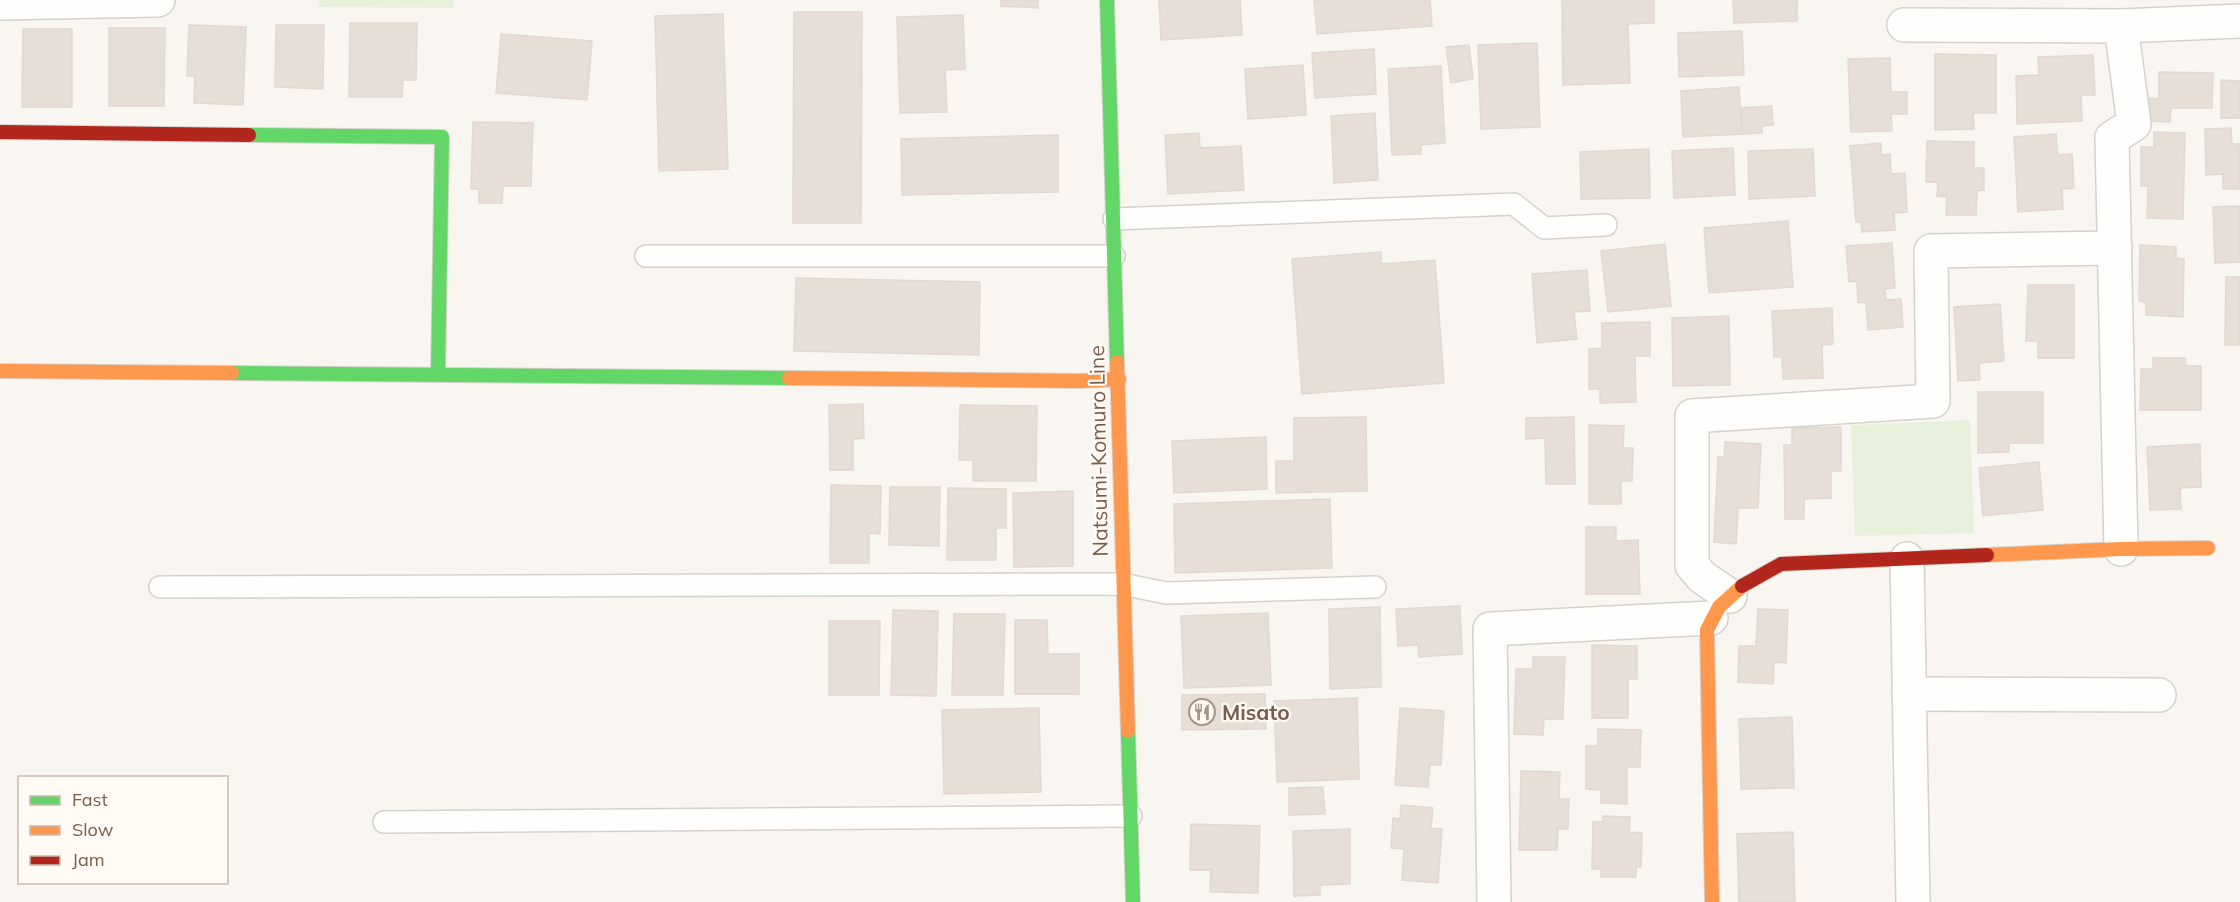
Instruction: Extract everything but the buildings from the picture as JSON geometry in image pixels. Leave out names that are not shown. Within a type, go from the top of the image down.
[{"type":"street","points":[[9,2],[158,0]]},
{"type":"street","name":"Natsumi-Komuro Line","points":[[1107,0],[1132,902]]},
{"type":"street","points":[[1904,25],[2121,26],[2240,21]]},
{"type":"street","points":[[2121,26],[2134,124],[2112,138],[2121,549]]},
{"type":"street","points":[[0,132],[442,137],[438,374]]},
{"type":"street","points":[[1720,607],[1692,565],[1692,416],[1933,401],[1930,251],[2115,248]]},
{"type":"street","points":[[0,370],[1069,381],[1119,379]]},
{"type":"street","points":[[1712,902],[1707,630],[1720,607],[1755,576],[1782,564],[2121,549],[2208,548]]},
{"type":"street","points":[[1907,559],[1913,902]]},
{"type":"street","points":[[1494,902],[1490,629],[1720,607]]},
{"type":"street","points":[[1909,694],[2159,695]]},
{"type":"lane","points":[[1114,219],[1514,204],[1544,228],[1606,225]]},
{"type":"lane","points":[[646,256],[1113,256]]},
{"type":"lane","points":[[160,587],[1122,584],[1166,592],[1375,587]]},
{"type":"lane","points":[[384,822],[1131,816]]},
{"type":"green space","points":[[321,0],[453,0],[454,8],[318,7]]},
{"type":"green space","points":[[1970,420],[1974,533],[1855,536],[1851,425]]},
{"type":"traffic: fast","points":[[1107,0],[1117,362]]},
{"type":"traffic: fast","points":[[249,135],[442,137],[438,374]]},
{"type":"traffic: fast","points":[[232,373],[789,378]]},
{"type":"traffic: fast","points":[[1128,731],[1133,902]]},
{"type":"traffic: slow","points":[[1117,362],[1128,731]]},
{"type":"traffic: slow","points":[[0,371],[232,373]]},
{"type":"traffic: slow","points":[[789,378],[1081,381],[1119,379]]},
{"type":"traffic: slow","points":[[1987,555],[2208,548]]},
{"type":"traffic: slow","points":[[1712,902],[1707,630],[1719,607],[1742,586]]},
{"type":"traffic: jam","points":[[0,132],[249,135]]},
{"type":"traffic: jam","points":[[1742,586],[1781,564],[1987,555]]},
{"type":"place","name":"Misato","points":[[1202,712]]}]
